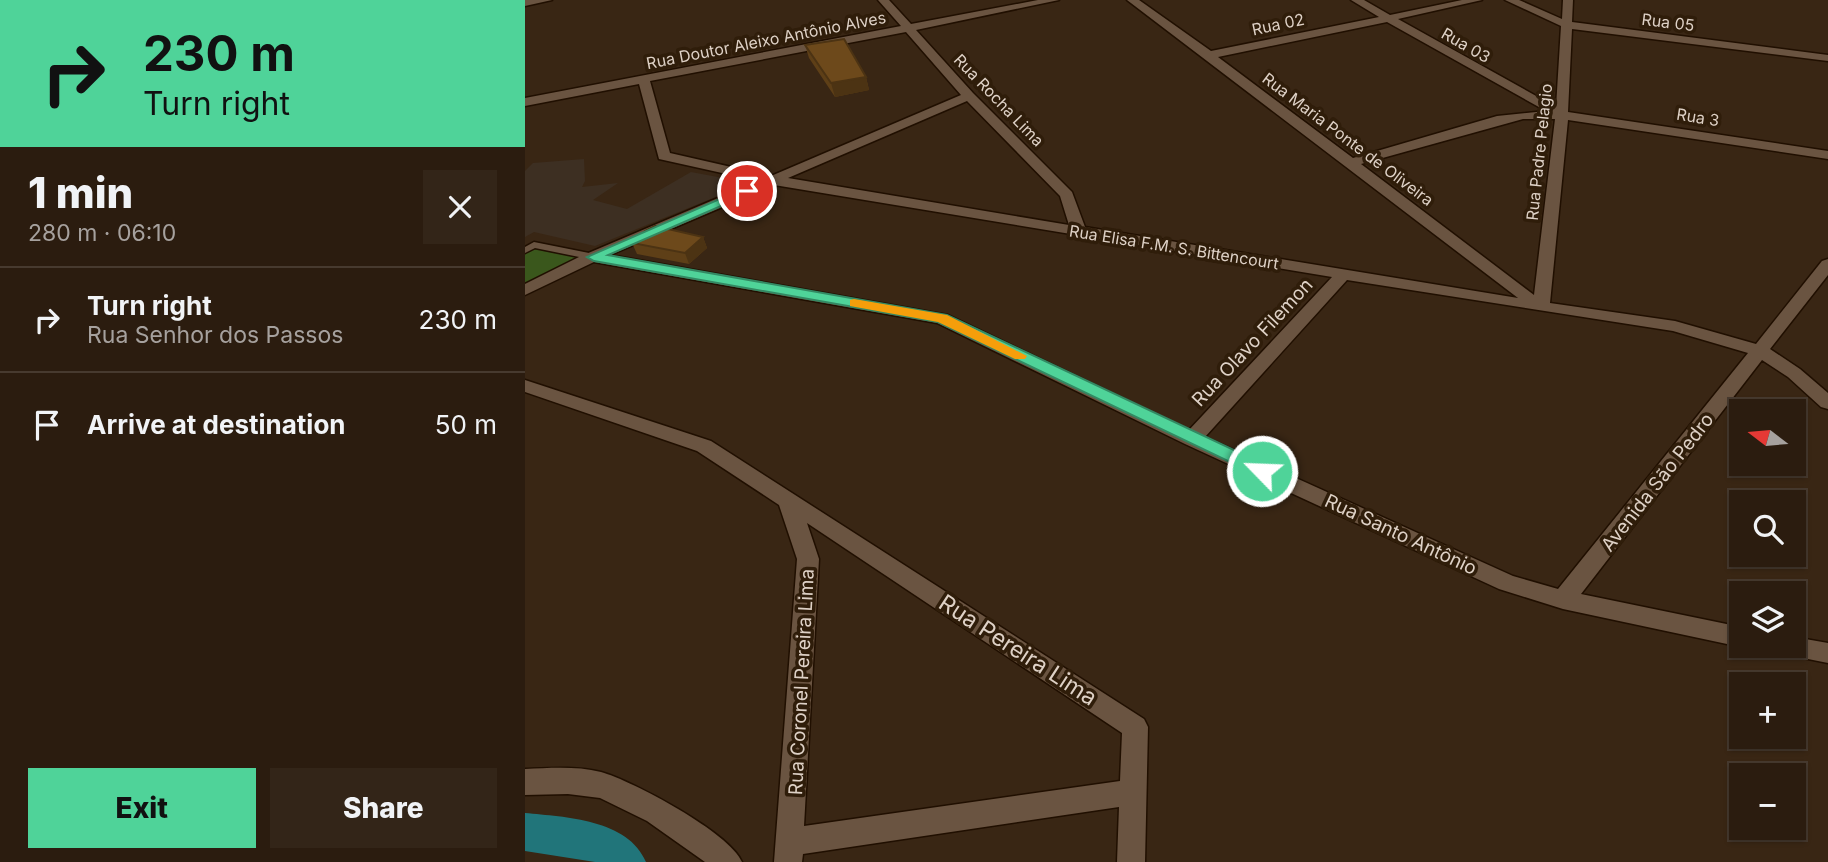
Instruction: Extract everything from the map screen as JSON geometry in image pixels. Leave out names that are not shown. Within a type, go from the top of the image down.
[{"type":"street","points":[[525,3],[547,0]]},
{"type":"street","name":"Rua Rocha Lima","points":[[883,0],[969,96],[1067,195],[1079,231]]},
{"type":"street","name":"Rua Doutor Aleixo Antônio Alves","points":[[525,102],[1054,0]]},
{"type":"street","name":"Rua Maria Ponte de Oliveira","points":[[1132,0],[1209,55],[1541,307]]},
{"type":"street","name":"Rua 03","points":[[1356,0],[1562,115]]},
{"type":"street","name":"Rua 02","points":[[1209,55],[1477,0]]},
{"type":"street","name":"Rua 05","points":[[1510,0],[1567,25],[1828,58]]},
{"type":"street","name":"Rua Padre Pelagio","points":[[1541,307],[1562,115],[1568,0]]},
{"type":"street","name":"Rua Elisa F.M. S. Bittencourt","points":[[644,80],[664,156],[772,180],[1343,275],[1675,326],[1761,351],[1794,373],[1828,403]]},
{"type":"street","points":[[525,290],[594,257],[969,96]]},
{"type":"street","points":[[1351,163],[1497,120],[1523,115],[1562,115]]},
{"type":"street","name":"Rua 3","points":[[1562,115],[1828,155]]},
{"type":"street","name":"Rua Santo Antônio","points":[[594,257],[942,318],[1192,439],[1507,583],[1563,600],[1729,634]]},
{"type":"street","name":"Avenida São Pedro","points":[[1563,600],[1828,264]]},
{"type":"street","name":"Rua Olavo Filemon","points":[[1192,439],[1343,275]]},
{"type":"street","points":[[525,386],[705,446],[787,500]]},
{"type":"street","name":"Rua Pereira Lima","points":[[787,500],[1135,727],[1131,862]]},
{"type":"street","name":"Rua Coronel Pereira Lima","points":[[787,500],[808,559],[790,852]]},
{"type":"street","points":[[1806,649],[1828,653]]},
{"type":"street","points":[[525,782],[561,780],[608,787],[657,812],[729,862]]},
{"type":"street","points":[[790,852],[1133,792]]},
{"type":"lane","points":[[525,250],[534,245],[594,257]]},
{"type":"shaded area","points":[[584,159],[585,181],[582,187],[618,183],[593,200],[627,209],[691,172],[750,183],[595,246],[534,232],[525,237],[525,171],[533,163]]},
{"type":"green space","points":[[534,247],[588,257],[525,288],[525,252]]},
{"type":"building","points":[[844,39],[866,77],[831,83],[805,45]]},
{"type":"building","points":[[655,226],[703,237],[685,253],[632,243]]},
{"type":"waterway","points":[[525,832],[593,842],[617,853],[627,862]]},
{"type":"slow traffic","points":[[854,303],[942,318],[1020,356]]},
{"type":"route","points":[[747,191],[594,257],[942,318],[1262,471]]}]
